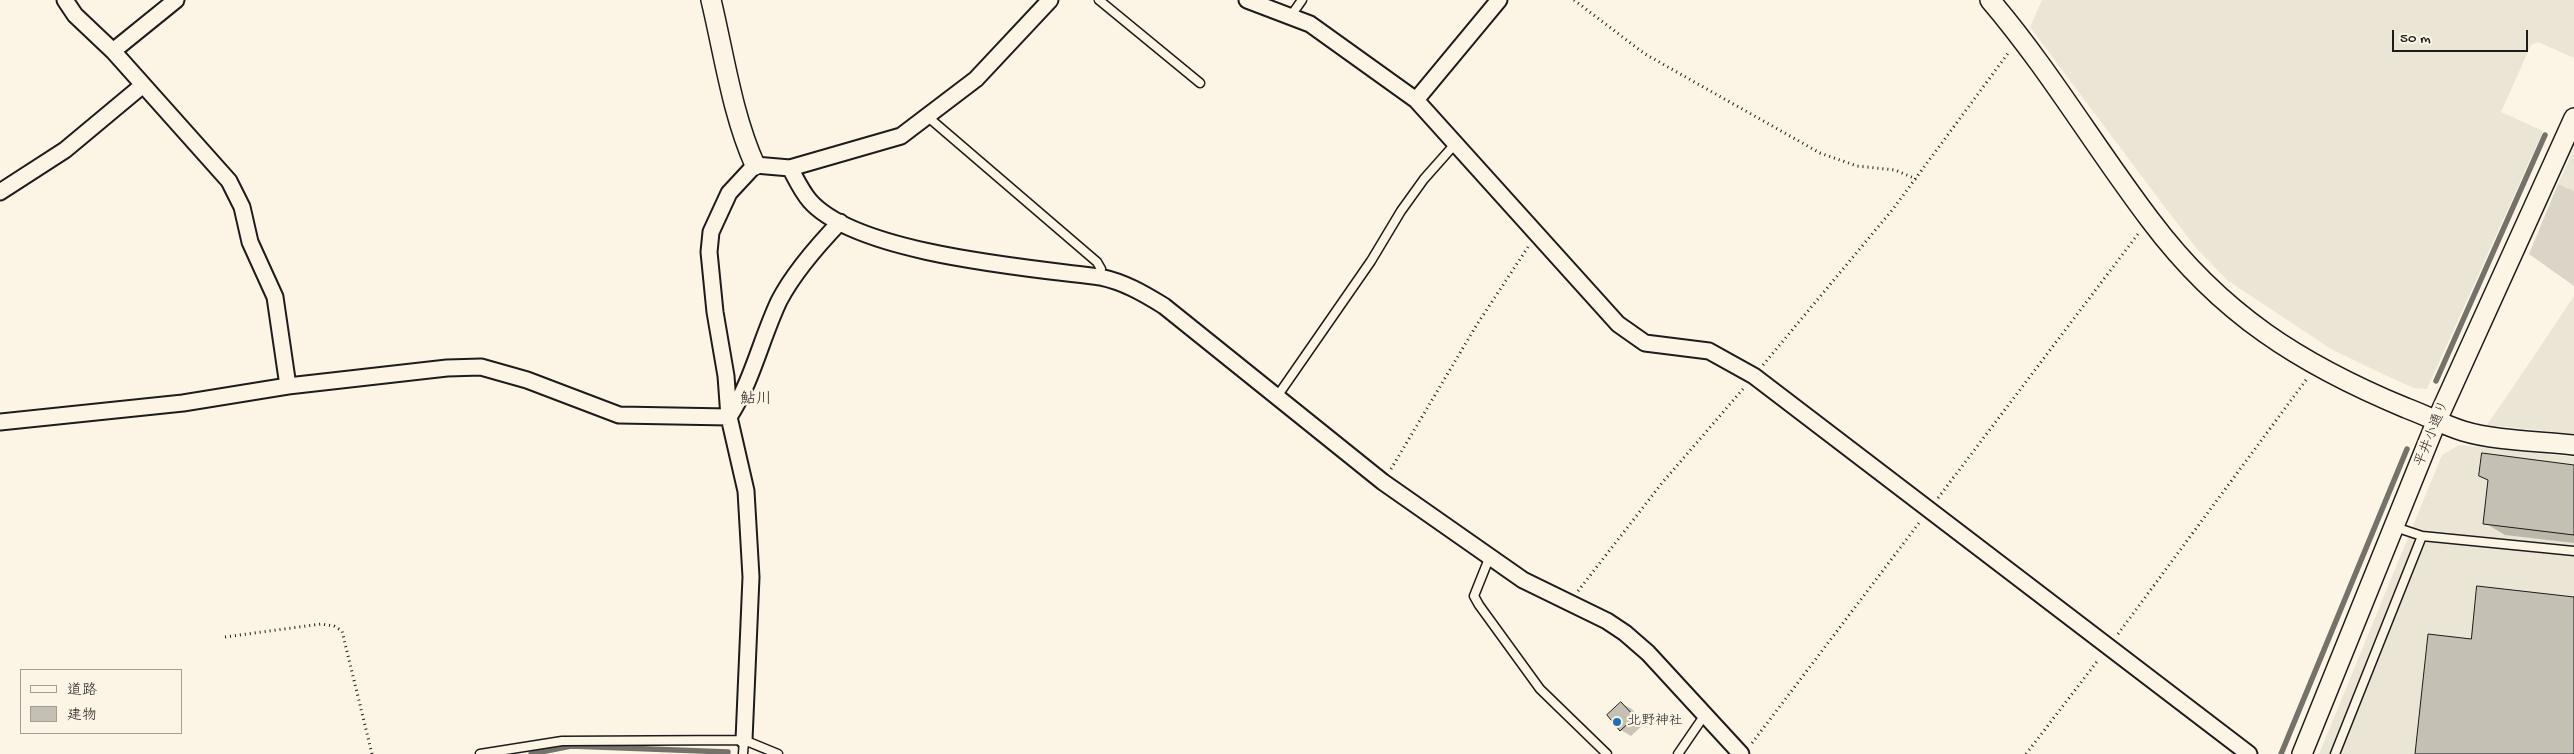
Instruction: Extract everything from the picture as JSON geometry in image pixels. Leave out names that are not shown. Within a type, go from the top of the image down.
[{"type":"street","points":[[65,0],[75,15],[113,51],[229,181],[242,207],[250,242],[275,297],[288,386]]},
{"type":"street","points":[[113,51],[176,0]]},
{"type":"street","points":[[711,0],[748,151],[755,165]]},
{"type":"street","points":[[755,165],[790,168],[900,136],[928,117],[976,79],[1050,0]]},
{"type":"street","points":[[1247,0],[1310,24],[1416,100],[1618,324],[1645,343],[1709,350],[1754,376],[1928,511],[2249,754]]},
{"type":"street","points":[[1416,100],[1499,0]]},
{"type":"street","points":[[1990,0],[2151,221],[2193,272],[2232,310],[2275,341],[2316,366],[2374,395],[2463,431],[2480,435],[2574,444]]},
{"type":"street","points":[[0,192],[65,150],[143,85]]},
{"type":"street","name":"平井小通り","points":[[2302,754],[2437,420],[2574,118]]},
{"type":"street","points":[[743,747],[750,567],[746,491],[729,418],[726,376],[715,312],[710,261],[710,238],[729,193],[755,165]]},
{"type":"street","points":[[790,168],[810,201],[840,222],[869,234],[946,255],[1100,277],[1132,287],[1164,306],[1276,398],[1383,482],[1522,580],[1607,621],[1625,633],[1648,653],[1741,754]]},
{"type":"street","points":[[729,418],[739,402],[779,301],[800,267],[840,222]]},
{"type":"street","points":[[0,422],[183,403],[288,386],[447,368],[481,366],[527,380],[619,415],[729,418]]},
{"type":"lane","points":[[1098,0],[1200,83]]},
{"type":"lane","points":[[1290,16],[1302,0]]},
{"type":"lane","points":[[928,117],[1097,262],[1100,269],[1100,277]]},
{"type":"lane","points":[[1276,398],[1371,261],[1400,211],[1424,178],[1455,144]]},
{"type":"lane","points":[[2395,527],[2422,536],[2574,551]]},
{"type":"lane","points":[[2335,754],[2422,536]]},
{"type":"lane","points":[[1490,556],[1485,564],[1474,596],[1479,606],[1540,689],[1607,754]]},
{"type":"lane","points":[[1678,754],[1704,716]]},
{"type":"lane","points":[[480,754],[562,741],[743,747],[778,754]]},
{"type":"path","points":[[1574,0],[1645,54],[1820,153],[1858,166],[1895,170],[1916,179]]},
{"type":"path","points":[[1572,603],[1577,591],[1662,483],[1754,376],[1916,179],[2008,53],[2022,42]]},
{"type":"path","points":[[1741,754],[1750,746],[2138,235],[2151,221]]},
{"type":"path","points":[[1383,482],[1476,326],[1537,234]]},
{"type":"path","points":[[2026,754],[2108,648],[2316,366]]},
{"type":"path","points":[[225,637],[321,624],[334,626],[342,632],[372,754]]},
{"type":"shaded area","points":[[2042,0],[2574,0],[2574,58],[2538,42],[2531,45],[2501,112],[2543,131],[2427,389],[2414,388],[2331,349],[2227,280],[2197,249],[2030,27]]},
{"type":"shaded area","points":[[2574,149],[2574,191],[2558,184]]},
{"type":"shaded area","points":[[2558,184],[2574,191],[2574,286],[2529,254]]},
{"type":"shaded area","points":[[2574,296],[2574,434],[2487,425],[2530,362]]},
{"type":"shaded area","points":[[2459,445],[2574,457],[2574,754],[2319,754],[2442,455]]},
{"type":"building","points":[[2482,453],[2574,465],[2574,535],[2483,524],[2488,480],[2479,476]]},
{"type":"building","points":[[2477,586],[2574,597],[2574,754],[2415,754],[2428,634],[2471,639]]},
{"type":"building","name":"北野神社","points":[[1621,702],[1635,717],[1620,731],[1607,715]]},
{"type":"waterway","points":[[2436,381],[2545,135]]},
{"type":"waterway","points":[[2281,754],[2407,449]]},
{"type":"waterway","points":[[531,754],[571,746],[728,752]]},
{"type":"place","name":"北野神社","points":[[1617,722]]},
{"type":"district","name":"鮎川","points":[[756,401]]}]
